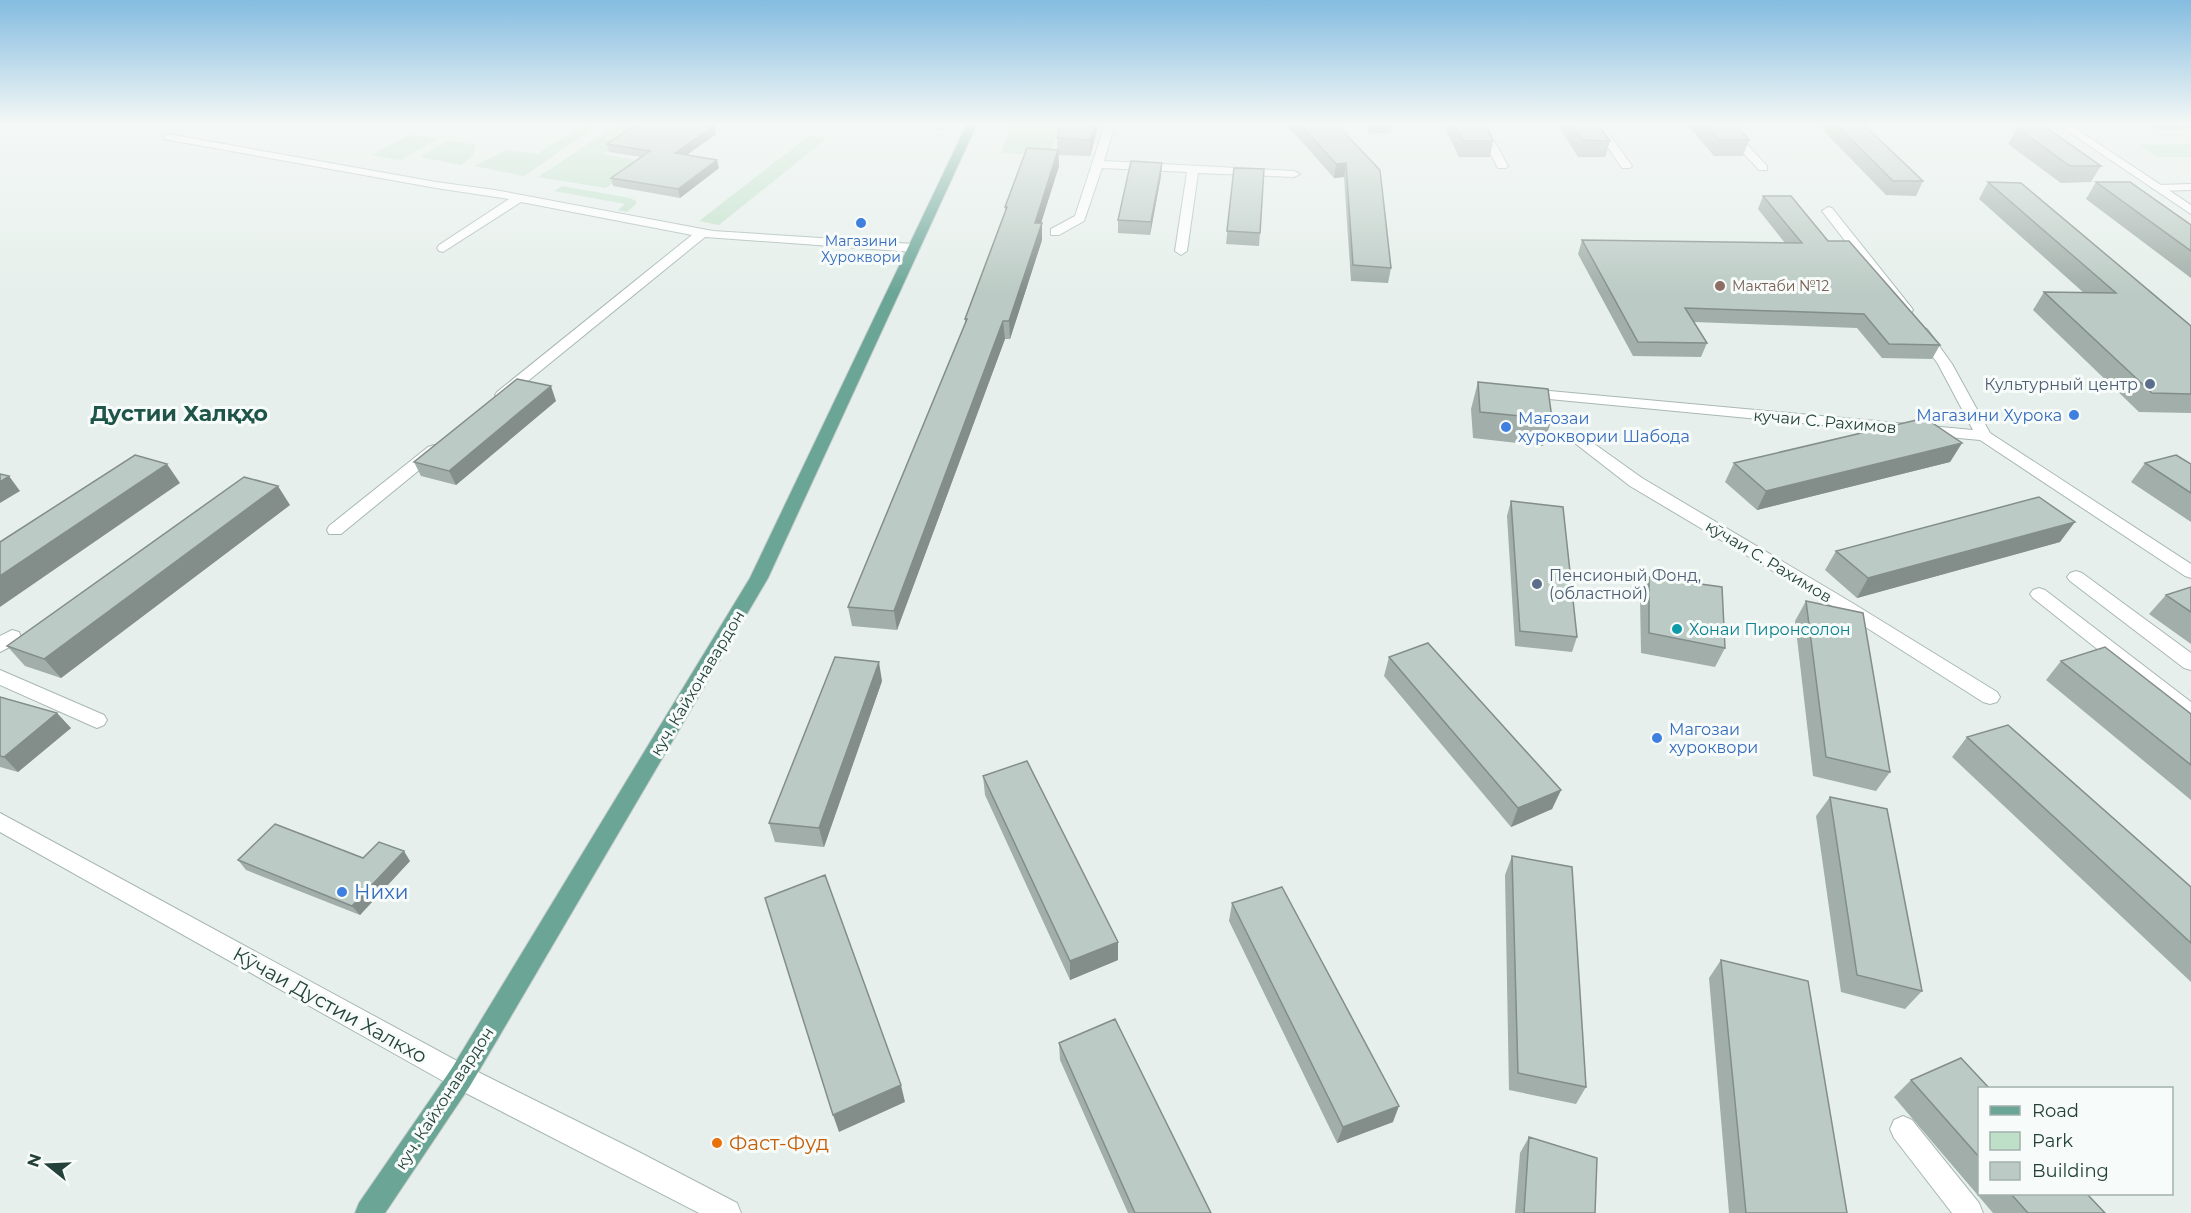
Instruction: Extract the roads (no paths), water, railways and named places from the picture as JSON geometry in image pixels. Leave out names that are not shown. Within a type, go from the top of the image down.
[{"type":"main road","name":"куч. Кайхонавардон","points":[[369,1213],[461,1077],[759,578],[945,181]]},
{"type":"street","points":[[418,181],[702,233],[914,248]]},
{"type":"street","points":[[1055,232],[1080,218],[1092,181]]},
{"type":"street","points":[[1181,251],[1191,181]]},
{"type":"street","points":[[2147,181],[2191,210]]},
{"type":"street","points":[[2158,188],[2191,187]]},
{"type":"street","points":[[443,248],[519,198]]},
{"type":"street","points":[[1828,211],[1886,282],[1945,364],[1984,436]]},
{"type":"street","points":[[488,406],[702,233]]},
{"type":"street","name":"кучаи С. Рахимов","points":[[1528,393],[1984,436],[2191,572]]},
{"type":"street","points":[[335,530],[445,441]]},
{"type":"street","name":"кӯчаи С. Рахимов","points":[[1581,441],[1636,482],[1848,608],[1990,696]]},
{"type":"street","points":[[2076,577],[2191,663]]},
{"type":"street","points":[[2038,594],[2191,713]]},
{"type":"street","points":[[0,677],[97,720]]},
{"type":"street","name":"Кӯчаи Дустии Халкхо","points":[[0,822],[461,1077],[626,1159],[727,1213]]},
{"type":"street","points":[[1903,1129],[1969,1213]]},
{"type":"place","name":"Магазини Хуроквори","points":[[861,223]]},
{"type":"place","name":"Мактаби №12","points":[[1720,286]]},
{"type":"place","name":"Культурный центр","points":[[2150,384]]},
{"type":"place","name":"Магазини Хурока","points":[[2074,415]]},
{"type":"place","name":"Мағозаи хуроквории Шабода","points":[[1506,427]]},
{"type":"place","name":"Пенсионый Фонд, (областной)","points":[[1537,584]]},
{"type":"place","name":"Хонаи Пиронсолон","points":[[1677,629]]},
{"type":"place","name":"Магозаи хуроквори","points":[[1657,738]]},
{"type":"place","name":"Нихи","points":[[342,892]]},
{"type":"place","name":"Фаст-Фуд","points":[[717,1143]]},
{"type":"district","name":"Дустии Халқҳо","points":[[179,413]]}]
